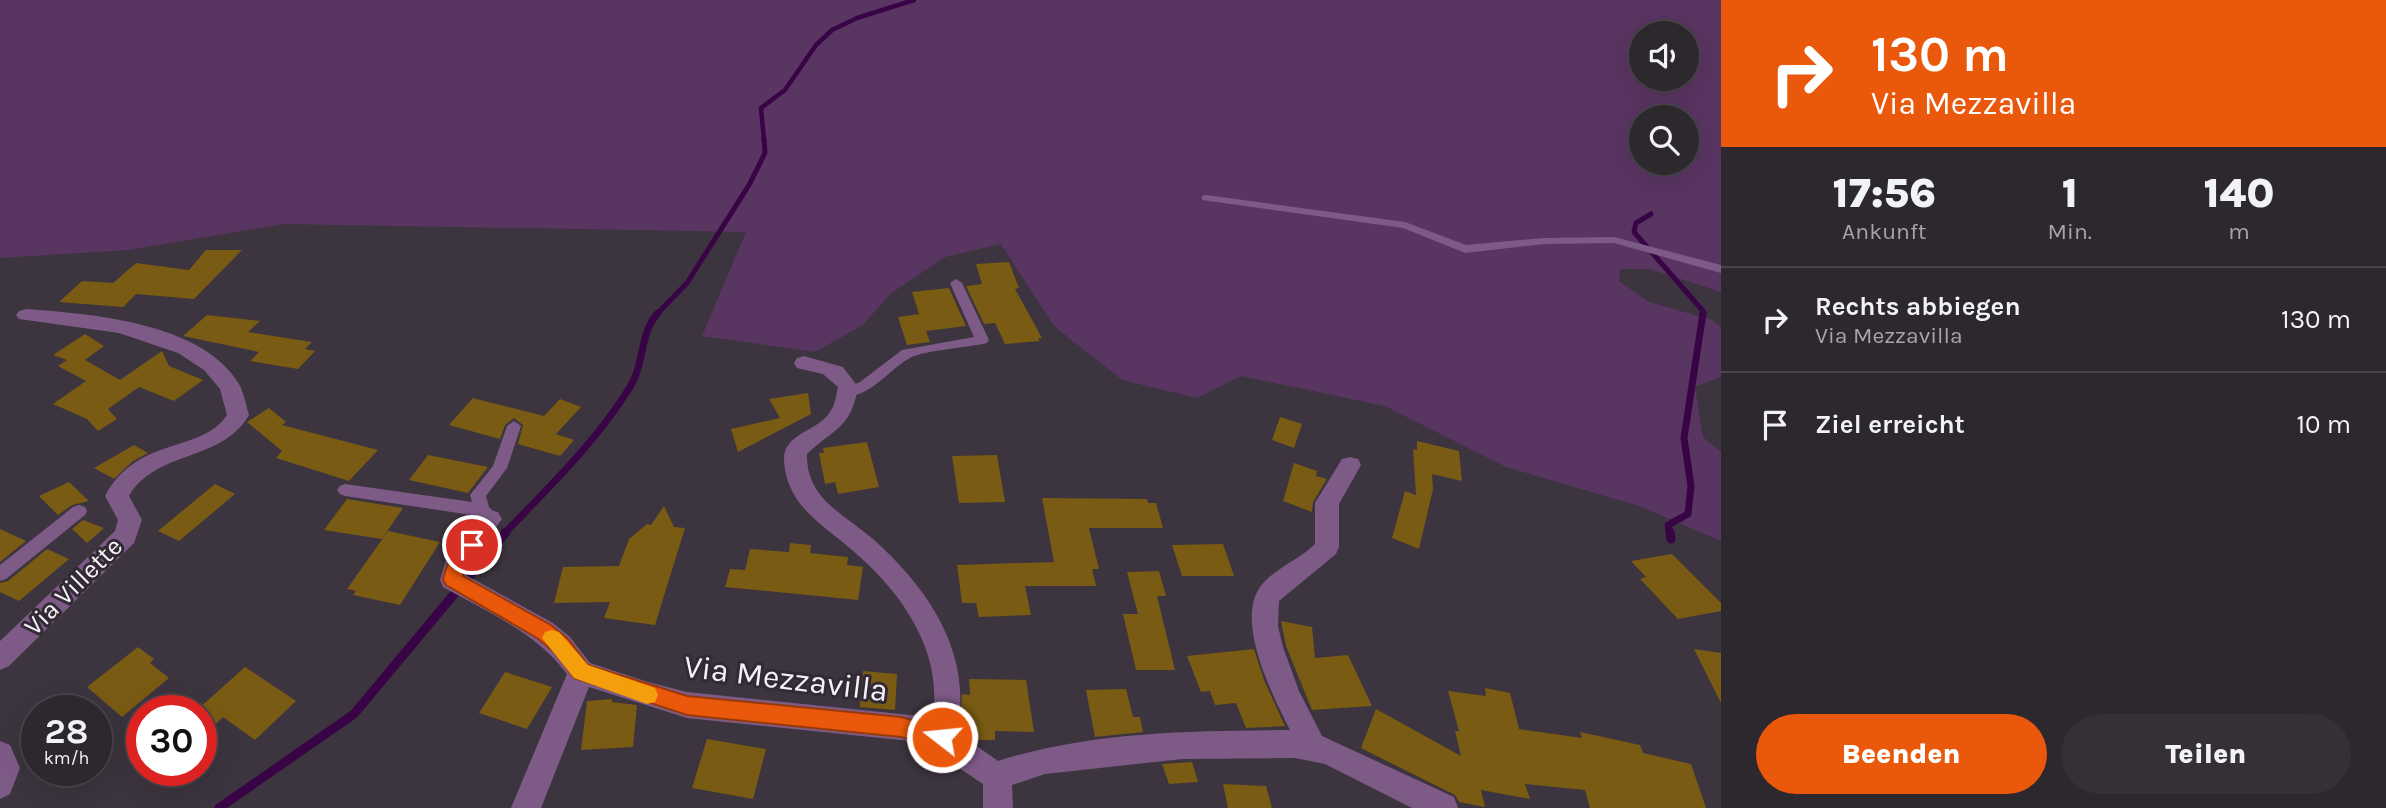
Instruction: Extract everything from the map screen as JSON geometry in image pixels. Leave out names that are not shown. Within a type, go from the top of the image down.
[{"type":"street","name":"Via Villette","points":[[0,658],[126,536],[131,520],[117,496],[123,484],[155,459],[206,441],[228,429],[238,415],[221,374],[194,352],[168,340],[90,320],[26,315]]},
{"type":"street","points":[[804,363],[836,372],[847,383],[848,392],[838,420],[800,447],[795,461],[817,509],[878,559],[916,606],[941,644],[949,689],[948,711],[942,737]]},
{"type":"street","points":[[1313,747],[1296,717],[1276,670],[1264,604],[1271,593],[1327,547],[1327,503],[1350,465]]},
{"type":"street","points":[[486,514],[451,576],[455,582],[544,631],[561,646],[581,672],[526,808]]},
{"type":"street","name":"Via Mezzavilla","points":[[581,672],[687,705],[901,727],[942,737],[972,763],[997,776]]},
{"type":"street","points":[[998,808],[997,776],[1045,760],[1182,745],[1273,743],[1313,747],[1347,759],[1443,808]]},
{"type":"street","points":[[0,755],[5,768],[0,784]]},
{"type":"lane","points":[[1206,198],[1405,225],[1465,249],[1544,242],[1614,240],[1635,243],[1721,269]]},
{"type":"lane","points":[[848,392],[865,385],[907,354],[982,341],[957,283]]},
{"type":"lane","points":[[486,514],[478,495],[500,468],[514,426]]},
{"type":"lane","points":[[345,490],[486,514]]},
{"type":"lane","points":[[0,575],[79,511]]},
{"type":"shaded area","points":[[0,0],[1721,0],[1721,292],[1649,269],[1620,269],[1619,281],[1649,302],[1712,320],[1721,327],[1721,377],[1695,387],[1703,437],[1721,452],[1721,541],[1639,506],[1506,467],[1385,406],[1241,376],[1197,398],[1122,380],[1054,326],[1001,244],[945,257],[890,294],[863,325],[815,352],[702,336],[746,232],[285,224],[129,250],[0,258]]},
{"type":"building","points":[[206,250],[242,250],[194,299],[136,294],[123,307],[59,302],[82,281],[113,283],[136,263],[189,270]]},
{"type":"building","points":[[1009,262],[1019,288],[1015,289],[1042,338],[1038,338],[1040,341],[1005,344],[995,323],[984,324],[966,286],[982,284],[976,264]]},
{"type":"building","points":[[949,288],[966,326],[926,331],[930,342],[907,345],[898,317],[919,314],[912,292]]},
{"type":"building","points":[[207,315],[260,321],[248,332],[312,342],[305,349],[315,351],[298,369],[250,361],[259,352],[183,336]]},
{"type":"building","points":[[85,334],[104,346],[85,360],[120,380],[162,351],[169,366],[203,380],[174,401],[139,387],[108,409],[117,419],[98,431],[87,419],[53,404],[86,381],[58,366],[67,360],[53,355]]},
{"type":"building","points":[[808,393],[811,414],[738,452],[731,429],[780,418],[769,399]]},
{"type":"building","points":[[473,398],[544,416],[560,399],[581,407],[556,434],[574,440],[560,456],[518,444],[523,425],[514,418],[505,425],[500,439],[449,425]]},
{"type":"building","points":[[269,408],[286,422],[282,425],[378,450],[349,481],[276,458],[282,451],[247,422]]},
{"type":"building","points":[[1280,417],[1302,424],[1294,448],[1272,440]]},
{"type":"building","points":[[1417,441],[1459,451],[1462,481],[1432,474],[1433,489],[1419,549],[1392,538],[1405,491],[1416,495],[1413,449],[1417,450]]},
{"type":"building","points":[[867,442],[879,487],[838,494],[835,482],[825,484],[819,453],[824,453],[823,448]]},
{"type":"building","points":[[134,445],[148,453],[133,461],[114,479],[94,468]]},
{"type":"building","points":[[428,455],[488,467],[468,493],[409,480]]},
{"type":"building","points":[[997,455],[1005,502],[959,503],[952,456]]},
{"type":"building","points":[[1294,463],[1317,471],[1316,476],[1327,479],[1313,502],[1312,512],[1283,501]]},
{"type":"building","points":[[69,482],[89,501],[72,505],[58,515],[39,496]]},
{"type":"building","points":[[215,484],[235,494],[179,541],[158,531]]},
{"type":"building","points":[[1042,498],[1147,499],[1148,503],[1156,503],[1163,528],[1089,528],[1099,569],[1092,569],[1096,586],[1025,586],[1031,615],[979,617],[976,603],[962,603],[957,565],[1054,562]]},
{"type":"building","points":[[347,499],[403,508],[382,539],[324,530]]},
{"type":"building","points":[[664,506],[674,527],[685,528],[655,625],[604,618],[610,602],[554,603],[563,567],[619,566],[629,539],[647,524],[651,525]]},
{"type":"building","points":[[83,520],[104,528],[87,543],[72,529]]},
{"type":"building","points":[[0,529],[26,541],[0,562]]},
{"type":"building","points":[[388,531],[440,542],[400,605],[353,595],[356,591],[347,589]]},
{"type":"building","points":[[790,543],[811,545],[810,553],[848,557],[847,565],[863,567],[858,600],[725,587],[730,569],[745,570],[750,549],[789,552]]},
{"type":"building","points":[[1223,544],[1234,576],[1182,576],[1172,545]]},
{"type":"building","points":[[47,549],[69,559],[19,601],[0,592],[0,583],[8,581]]},
{"type":"building","points":[[1672,554],[1721,603],[1721,611],[1678,619],[1640,579],[1646,577],[1631,561]]},
{"type":"building","points":[[1159,571],[1166,596],[1157,596],[1175,670],[1136,670],[1123,614],[1138,614],[1127,572]]},
{"type":"building","points":[[1281,621],[1312,627],[1315,658],[1348,655],[1372,706],[1312,710],[1286,646]]},
{"type":"building","points":[[138,647],[154,659],[150,663],[169,678],[149,695],[126,695],[126,714],[122,717],[112,708],[112,695],[96,695],[87,687]]},
{"type":"building","points":[[1254,649],[1264,680],[1285,726],[1246,728],[1236,703],[1215,705],[1210,691],[1201,692],[1187,656]]},
{"type":"building","points":[[1694,649],[1721,653],[1721,703]]},
{"type":"building","points":[[245,667],[296,701],[255,740],[223,717],[217,723],[217,695],[214,695]]},
{"type":"building","points":[[863,671],[897,674],[895,710],[860,707]]},
{"type":"building","points":[[505,672],[552,687],[527,729],[479,713]]},
{"type":"building","points":[[969,679],[1026,680],[1034,732],[995,731],[995,740],[973,740],[960,731],[962,694],[970,695]]},
{"type":"building","points":[[1485,688],[1510,693],[1519,729],[1582,738],[1580,732],[1640,745],[1643,753],[1691,764],[1706,808],[1590,808],[1585,790],[1525,784],[1530,799],[1481,790],[1485,807],[1459,802],[1455,795],[1361,748],[1376,709],[1461,756],[1455,731],[1459,731],[1448,691],[1486,696]]},
{"type":"building","points":[[1126,689],[1133,717],[1140,717],[1143,732],[1095,737],[1086,690]]},
{"type":"building","points":[[612,699],[612,702],[637,705],[633,747],[581,750],[587,701]]},
{"type":"building","points":[[707,739],[766,749],[753,799],[692,788]]},
{"type":"building","points":[[1192,762],[1198,782],[1169,784],[1162,764]]},
{"type":"building","points":[[1223,784],[1266,786],[1272,808],[1228,808]]},
{"type":"waterway","points":[[764,140],[761,108],[785,90],[816,45],[832,30],[857,18],[914,0]]},
{"type":"waterway","points":[[656,315],[687,283],[749,185],[765,153],[764,139]]},
{"type":"waterway","points":[[1651,214],[1636,223],[1634,232],[1703,311],[1702,315]]},
{"type":"waterway","points":[[504,534],[571,464],[617,407],[635,378],[648,330],[658,313]]},
{"type":"waterway","points":[[1670,534],[1668,525],[1688,514],[1691,486],[1684,438],[1703,313]]},
{"type":"waterway","points":[[219,808],[354,714],[506,532]]},
{"type":"waterway","points":[[1670,532],[1671,539]]},
{"type":"slow traffic","points":[[552,638],[581,672],[647,695]]},
{"type":"route","points":[[472,545],[452,571],[452,580],[520,615],[544,631],[561,646],[581,672],[687,705],[920,729],[942,737]]}]
